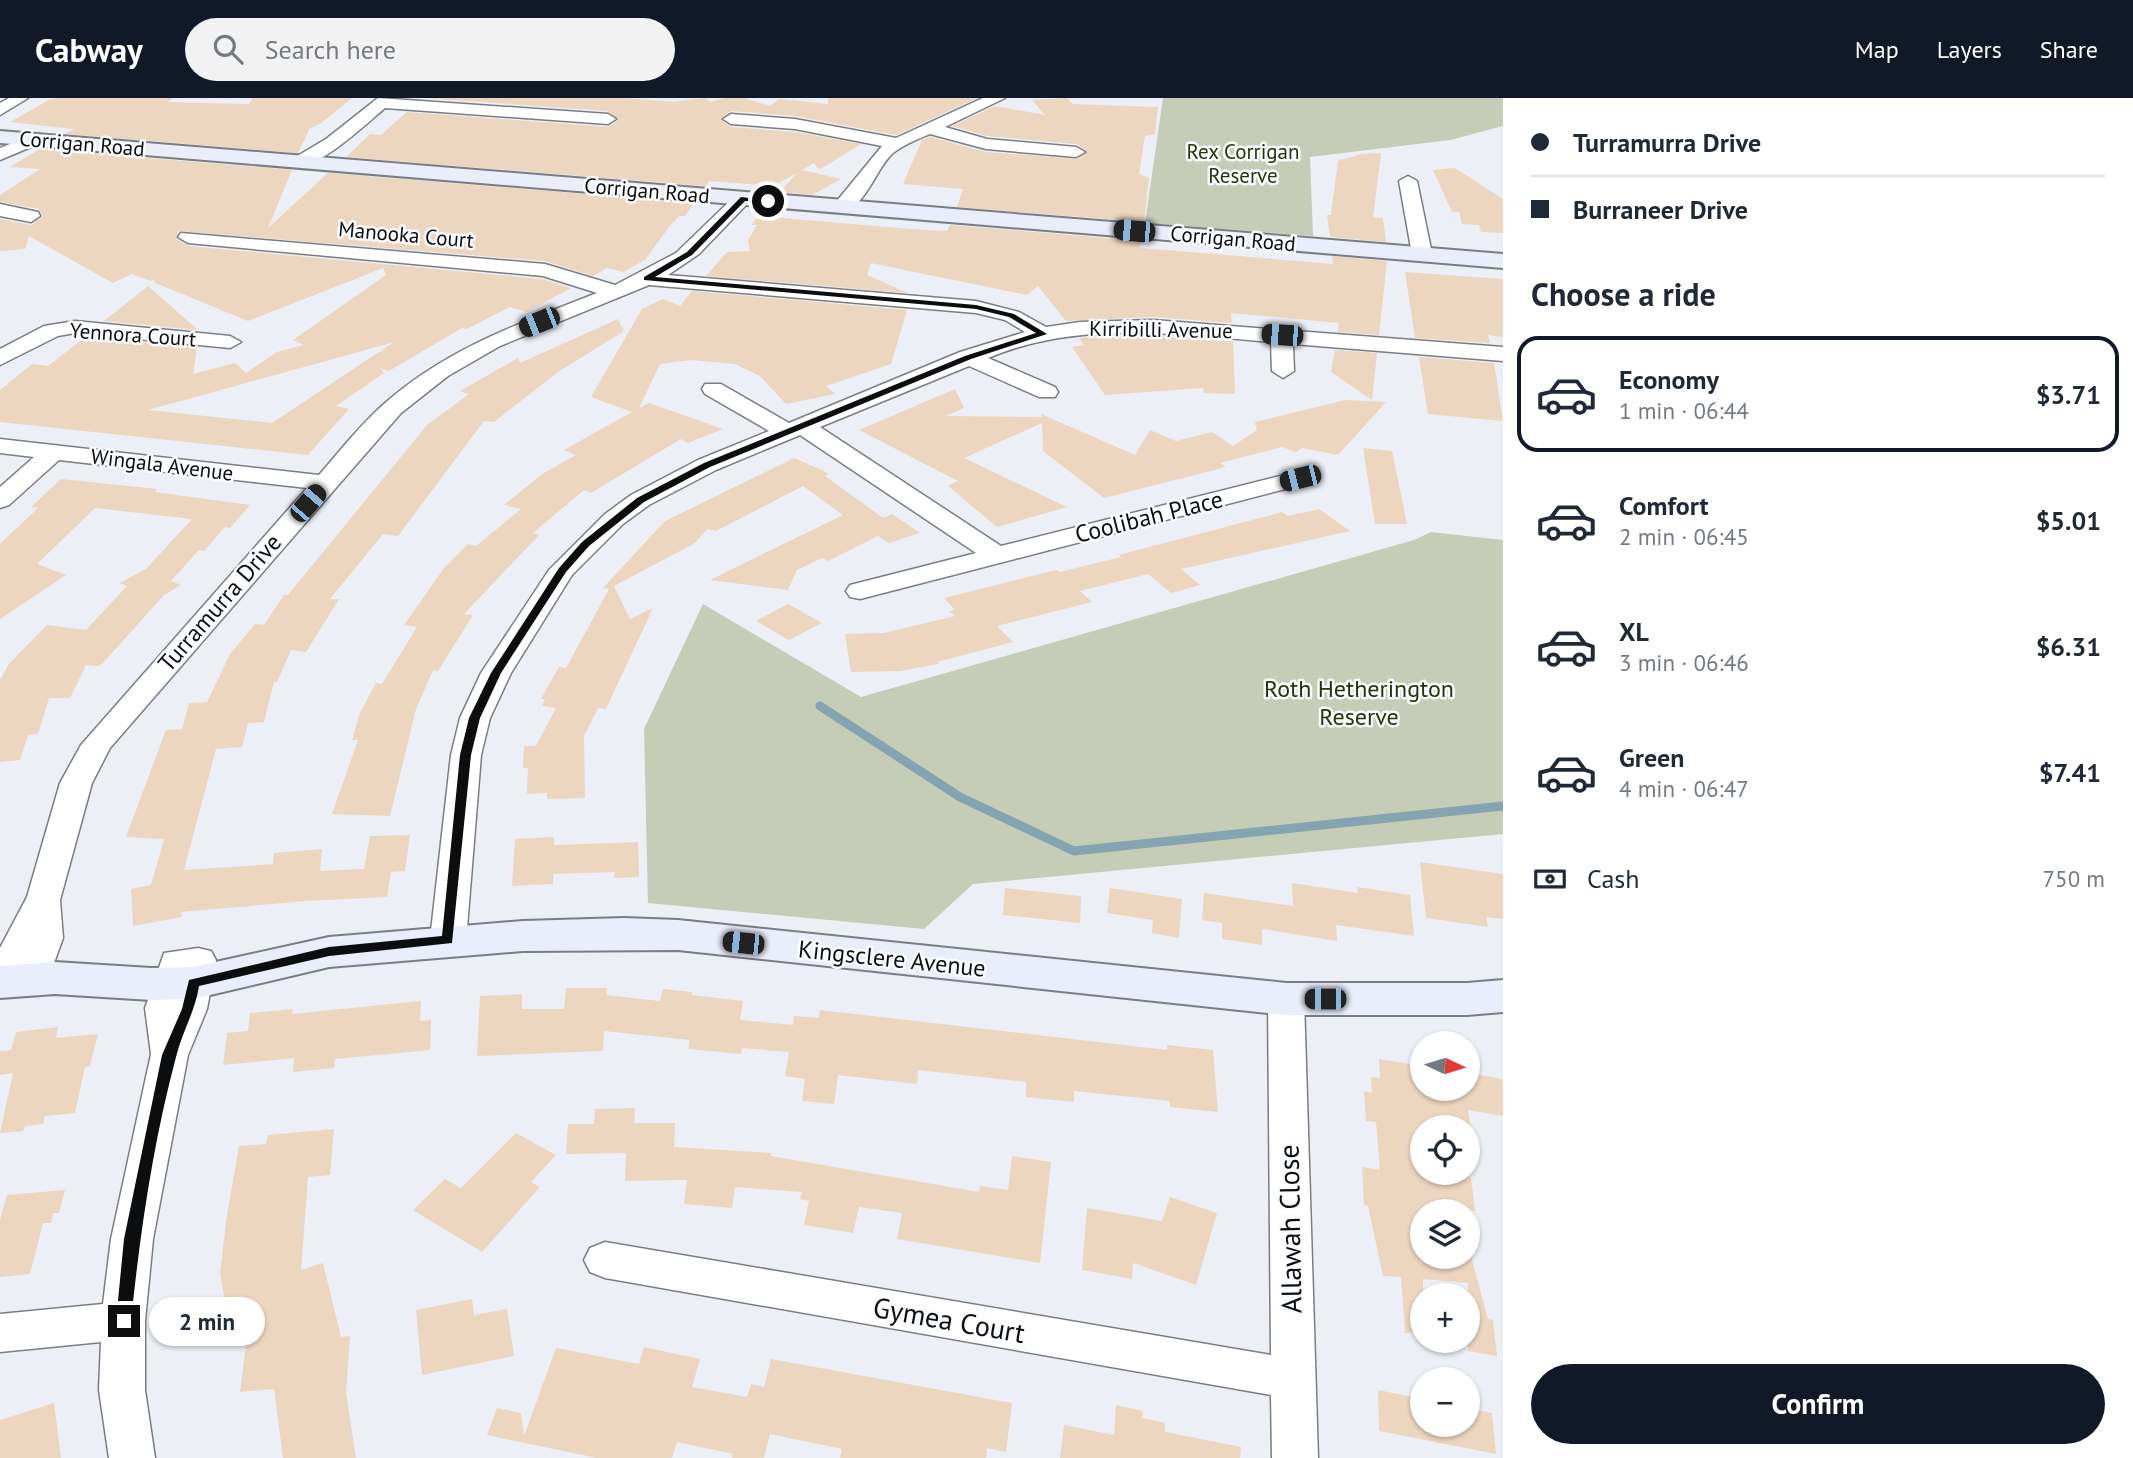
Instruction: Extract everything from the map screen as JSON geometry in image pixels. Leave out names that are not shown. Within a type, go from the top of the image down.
[{"type":"main road","name":"Corrigan Road","points":[[10,145],[307,163],[728,205],[852,207],[1503,261]]},
{"type":"main road","name":"Kingsclere Avenue","points":[[15,970],[184,972],[329,951],[447,940],[624,933],[678,935],[1286,999],[1467,999],[1503,996]]},
{"type":"main road","name":"Kingsclere Avenue","points":[[1372,1000],[1503,979]]},
{"type":"street","points":[[0,110],[20,98]]},
{"type":"street","points":[[852,207],[880,155],[896,143],[997,98]]},
{"type":"street","points":[[307,163],[385,100],[608,119]]},
{"type":"street","points":[[731,119],[795,124],[896,143]]},
{"type":"street","points":[[929,128],[993,145],[1076,152]]},
{"type":"street","points":[[1408,181],[1422,254]]},
{"type":"street","name":"Turramurra Drive","points":[[15,970],[45,938],[44,897],[76,783],[96,745],[398,403],[448,366],[509,334],[618,293],[647,279],[689,253],[728,205]]},
{"type":"street","points":[[0,211],[31,216]]},
{"type":"street","name":"Manooka Court","points":[[188,237],[545,271],[618,293]]},
{"type":"street","points":[[647,279],[976,307],[1012,316],[1043,334]]},
{"type":"street","name":"Kirribilli Avenue","points":[[447,940],[466,755],[475,718],[496,673],[562,570],[585,544],[640,500],[707,465],[968,357],[1043,334],[1127,325],[1503,354]]},
{"type":"street","name":"Yennora Court","points":[[0,358],[52,331],[75,327],[230,342]]},
{"type":"street","points":[[1282,335],[1283,371]]},
{"type":"street","points":[[968,357],[1046,392]]},
{"type":"street","points":[[713,389],[795,429],[998,555]]},
{"type":"street","name":"Wingala Avenue","points":[[0,446],[325,483]]},
{"type":"street","points":[[0,500],[54,452]]},
{"type":"street","name":"Coolibah Place","points":[[860,591],[1300,478]]},
{"type":"street","points":[[132,1458],[122,1390],[124,1321],[132,1239],[169,1055],[189,1009],[184,972]]},
{"type":"street","name":"Allawah Close","points":[[1286,999],[1295,1458]]},
{"type":"street","name":"Gymea Court","points":[[605,1260],[1293,1379]]},
{"type":"street","points":[[0,1333],[124,1321]]},
{"type":"green space","name":"Rex Corrigan Reserve","points":[[1163,98],[1503,98],[1503,126],[1450,140],[1310,157],[1313,236],[1145,223]]},
{"type":"green space","name":"Roth Hetherington Reserve","points":[[1431,532],[1503,540],[1503,834],[973,884],[924,929],[648,903],[644,729],[703,604],[861,697],[1414,540]]},
{"type":"building","points":[[173,98],[168,102],[249,104],[253,98],[352,98],[320,124],[310,128],[298,153],[65,134],[74,129],[10,122],[49,100]]},
{"type":"building","points":[[423,98],[624,98],[673,102],[705,98],[711,102],[725,98],[744,98],[770,106],[779,99],[828,104],[828,98],[977,98],[896,135],[795,116],[731,111],[722,117],[722,121],[731,127],[795,132],[861,144],[819,170],[814,163],[802,170],[841,179],[812,195],[780,192],[797,173],[773,186],[709,181],[706,186],[346,157],[370,134],[381,135],[407,112],[608,127],[618,120],[608,111]]},
{"type":"building","points":[[1067,98],[1073,104],[1158,107],[1155,134],[1145,136],[1139,174],[1149,178],[1144,222],[957,207],[963,189],[903,184],[922,140],[930,137],[986,152],[1077,159],[1087,151],[1076,144],[987,136],[952,126],[995,106],[1045,115],[1032,100]]},
{"type":"building","points":[[40,149],[292,170],[268,228],[328,173],[694,203],[685,216],[679,216],[669,227],[645,260],[623,272],[607,268],[593,276],[545,261],[179,231],[175,238],[188,246],[542,279],[571,288],[526,312],[510,307],[467,329],[462,328],[389,371],[380,368],[384,373],[336,406],[349,409],[308,455],[0,422],[0,390],[32,364],[48,366],[85,337],[197,347],[193,374],[235,363],[246,373],[277,352],[304,345],[293,340],[386,275],[383,268],[248,321],[153,282],[157,279],[150,281],[132,274],[113,283],[29,236],[25,249],[0,251],[0,219],[31,225],[43,217],[39,209],[0,202],[0,195],[40,169],[10,167]],"holes":[[[394,342],[272,423],[148,410]]]},
{"type":"building","points":[[1381,153],[1373,217],[1383,218],[1386,242],[1330,237],[1327,215],[1331,215],[1338,161],[1361,154]]},
{"type":"building","points":[[1455,168],[1503,199],[1503,233],[1481,232],[1479,225],[1462,224],[1459,212],[1452,212],[1433,170]]},
{"type":"building","points":[[765,209],[783,211],[771,217],[923,230],[947,231],[950,225],[1141,241],[1140,248],[1333,264],[1332,256],[1387,261],[1379,335],[1338,332],[1339,323],[1231,313],[1232,323],[1153,317],[1066,321],[1038,286],[1027,295],[871,263],[867,275],[908,293],[706,276],[727,252],[750,251],[748,240],[757,225],[751,225]]},
{"type":"building","points":[[1405,272],[1503,279],[1503,337],[1488,335],[1490,343],[1415,338]]},
{"type":"building","points":[[148,286],[198,330],[104,321]]},
{"type":"building","points":[[692,291],[907,310],[891,364],[826,386],[835,394],[786,404],[760,376],[735,364],[691,360],[660,364],[639,408],[649,403],[723,429],[688,443],[681,439],[591,493],[584,490],[533,533],[539,535],[464,614],[473,615],[438,671],[433,670],[416,709],[390,816],[332,814],[358,740],[352,740],[360,713],[376,683],[382,684],[417,627],[404,625],[444,568],[468,544],[476,546],[521,509],[504,505],[542,474],[576,455],[564,450],[632,412],[591,397],[642,309],[663,299],[680,306]]},
{"type":"building","points":[[618,319],[624,331],[558,372],[494,422],[484,421],[398,536],[383,534],[330,599],[339,599],[306,652],[291,650],[277,682],[274,682],[264,722],[248,723],[242,747],[216,749],[184,870],[273,864],[274,853],[322,849],[320,871],[364,869],[370,836],[410,835],[405,871],[391,872],[387,897],[181,912],[182,917],[133,926],[131,889],[151,885],[164,839],[126,837],[166,730],[182,729],[189,703],[207,702],[230,654],[255,624],[264,625],[284,595],[288,595],[427,425],[469,394],[460,391],[518,358],[520,363]]},
{"type":"building","points":[[1128,335],[1233,341],[1235,394],[1204,393],[1203,388],[1105,395],[1072,347],[1084,345],[1079,338]]},
{"type":"building","points":[[1335,350],[1377,353],[1372,400],[1331,372]]},
{"type":"building","points":[[1419,357],[1494,363],[1503,421],[1428,414]]},
{"type":"building","points":[[955,389],[964,408],[946,416],[1042,417],[1041,414],[1135,455],[1150,430],[1176,441],[1212,432],[1233,446],[1257,430],[1255,422],[1346,400],[1386,402],[1338,455],[1302,448],[1296,452],[1282,447],[1220,463],[1226,467],[1104,498],[1043,451],[1042,423],[964,458],[1067,507],[997,527],[948,486],[958,481],[859,430]]},
{"type":"building","points":[[1363,448],[1392,451],[1407,524],[1375,524]]},
{"type":"building","points":[[794,458],[824,471],[828,474],[825,476],[883,518],[892,514],[920,533],[889,543],[878,536],[828,561],[822,558],[797,570],[788,590],[710,580],[843,515],[803,486],[716,531],[707,529],[695,543],[614,586],[630,619],[653,608],[606,709],[598,708],[584,736],[585,798],[547,799],[547,793],[527,794],[528,768],[523,768],[524,746],[536,746],[556,708],[542,706],[545,699],[541,699],[559,667],[566,668],[609,589],[603,588],[665,521]]},
{"type":"building","points":[[61,479],[157,489],[155,492],[250,505],[230,528],[225,527],[204,551],[199,550],[171,581],[181,585],[164,595],[103,663],[98,666],[86,665],[70,698],[49,698],[38,734],[28,735],[20,760],[0,762],[0,680],[9,664],[47,625],[86,630],[127,586],[120,583],[146,569],[192,519],[95,508],[37,564],[66,575],[0,619],[0,544],[38,508],[31,507]]},
{"type":"building","points":[[1319,509],[1350,531],[1181,569],[1200,585],[1171,593],[1148,574],[1080,591],[1092,602],[997,626],[1013,642],[937,662],[939,664],[900,671],[851,672],[845,634],[884,633],[955,616],[949,611],[955,610],[944,598],[1121,557],[1119,555],[1282,512],[1288,516]]},
{"type":"building","points":[[788,604],[822,623],[789,640],[756,621]]},
{"type":"building","points":[[554,837],[554,845],[638,842],[639,877],[614,878],[615,872],[553,874],[553,884],[512,886],[515,839]]},
{"type":"building","points":[[1420,862],[1503,874],[1503,919],[1486,917],[1488,927],[1426,918]]},
{"type":"building","points":[[1292,883],[1358,893],[1357,887],[1410,895],[1414,936],[1336,925],[1337,941],[1262,929],[1262,945],[1222,939],[1222,923],[1202,920],[1204,893],[1293,906]]},
{"type":"building","points":[[1005,888],[1081,896],[1080,923],[1003,915]]},
{"type":"building","points":[[1110,888],[1182,899],[1179,938],[1152,933],[1153,920],[1107,913]]},
{"type":"building","points":[[566,988],[607,988],[606,995],[660,1001],[663,989],[743,1001],[740,1020],[793,1025],[794,1016],[819,1018],[820,1010],[1167,1050],[1167,1045],[1213,1050],[1218,1112],[1170,1107],[1170,1101],[1074,1091],[1074,1102],[1026,1097],[1026,1082],[918,1070],[917,1084],[838,1075],[834,1104],[802,1101],[805,1079],[785,1076],[789,1052],[742,1048],[741,1054],[688,1049],[690,1040],[604,1031],[603,1051],[477,1056],[480,996],[522,994],[522,1009],[564,1009]]},
{"type":"building","points":[[421,1001],[420,1021],[431,1020],[430,1050],[335,1059],[334,1068],[293,1072],[294,1058],[223,1065],[227,1033],[248,1031],[250,1013],[293,1009],[292,1014]]},
{"type":"building","points":[[58,1027],[56,1038],[98,1034],[90,1066],[85,1067],[75,1113],[45,1116],[43,1124],[25,1126],[23,1131],[0,1133],[13,1073],[0,1075],[0,1051],[11,1050],[16,1032]]},
{"type":"building","points":[[1379,1059],[1410,1064],[1410,1101],[1480,1101],[1480,1075],[1503,1079],[1503,1116],[1468,1110],[1469,1115],[1410,1115],[1410,1185],[1472,1185],[1474,1199],[1410,1199],[1410,1269],[1475,1269],[1478,1283],[1423,1279],[1423,1283],[1410,1283],[1410,1333],[1405,1333],[1401,1277],[1383,1276],[1368,1206],[1364,1205],[1362,1167],[1380,1170],[1376,1122],[1366,1121],[1364,1091],[1372,1093],[1371,1077],[1380,1078]]},
{"type":"building","points":[[635,1108],[634,1123],[675,1123],[674,1147],[771,1153],[771,1156],[979,1192],[980,1186],[1008,1190],[1012,1156],[1051,1162],[1040,1263],[897,1239],[902,1213],[859,1207],[853,1233],[804,1225],[809,1201],[800,1199],[802,1192],[735,1187],[732,1208],[684,1204],[687,1180],[625,1181],[626,1153],[566,1154],[568,1124],[594,1124],[595,1109]]},
{"type":"building","points":[[334,1129],[330,1175],[308,1177],[301,1270],[323,1263],[341,1337],[350,1336],[346,1393],[356,1458],[283,1458],[274,1389],[240,1392],[247,1336],[232,1341],[220,1273],[227,1215],[239,1146],[266,1144],[268,1135]]},
{"type":"building","points":[[516,1133],[556,1155],[531,1182],[540,1187],[482,1252],[413,1210],[445,1179],[461,1188]]},
{"type":"building","points":[[65,1190],[59,1213],[53,1213],[51,1223],[43,1223],[30,1274],[0,1277],[0,1220],[7,1195]]},
{"type":"building","points":[[1170,1197],[1217,1213],[1196,1285],[1133,1263],[1132,1279],[1082,1270],[1087,1208],[1162,1221]]},
{"type":"building","points":[[1480,1289],[1488,1319],[1493,1320],[1497,1356],[1480,1353]]},
{"type":"building","points":[[472,1299],[474,1315],[507,1309],[514,1356],[422,1375],[416,1310]]},
{"type":"building","points":[[644,1347],[700,1359],[692,1387],[747,1397],[751,1384],[764,1387],[771,1359],[1012,1403],[1006,1452],[987,1448],[986,1458],[840,1458],[842,1449],[770,1434],[764,1458],[732,1458],[733,1454],[677,1442],[672,1458],[597,1458],[487,1435],[497,1408],[521,1413],[524,1436],[556,1348],[639,1364]]},
{"type":"building","points":[[1378,1390],[1410,1396],[1410,1437],[1480,1437],[1480,1411],[1492,1413],[1496,1454],[1379,1431]]},
{"type":"building","points":[[54,1403],[61,1458],[0,1458],[0,1420]]},
{"type":"building","points":[[1116,1405],[1143,1411],[1142,1418],[1165,1423],[1165,1432],[1241,1447],[1240,1458],[1060,1458],[1064,1425],[1114,1435]]},
{"type":"waterway","points":[[820,706],[960,797],[1074,851],[1503,806]]},
{"type":"route","points":[[124,1321],[132,1239],[169,1055],[189,1009],[193,983],[329,951],[447,940],[466,755],[475,718],[496,673],[562,570],[585,544],[640,500],[707,465],[968,357],[1043,334],[1022,320],[976,307],[647,279],[689,253],[743,198],[768,201]]}]
